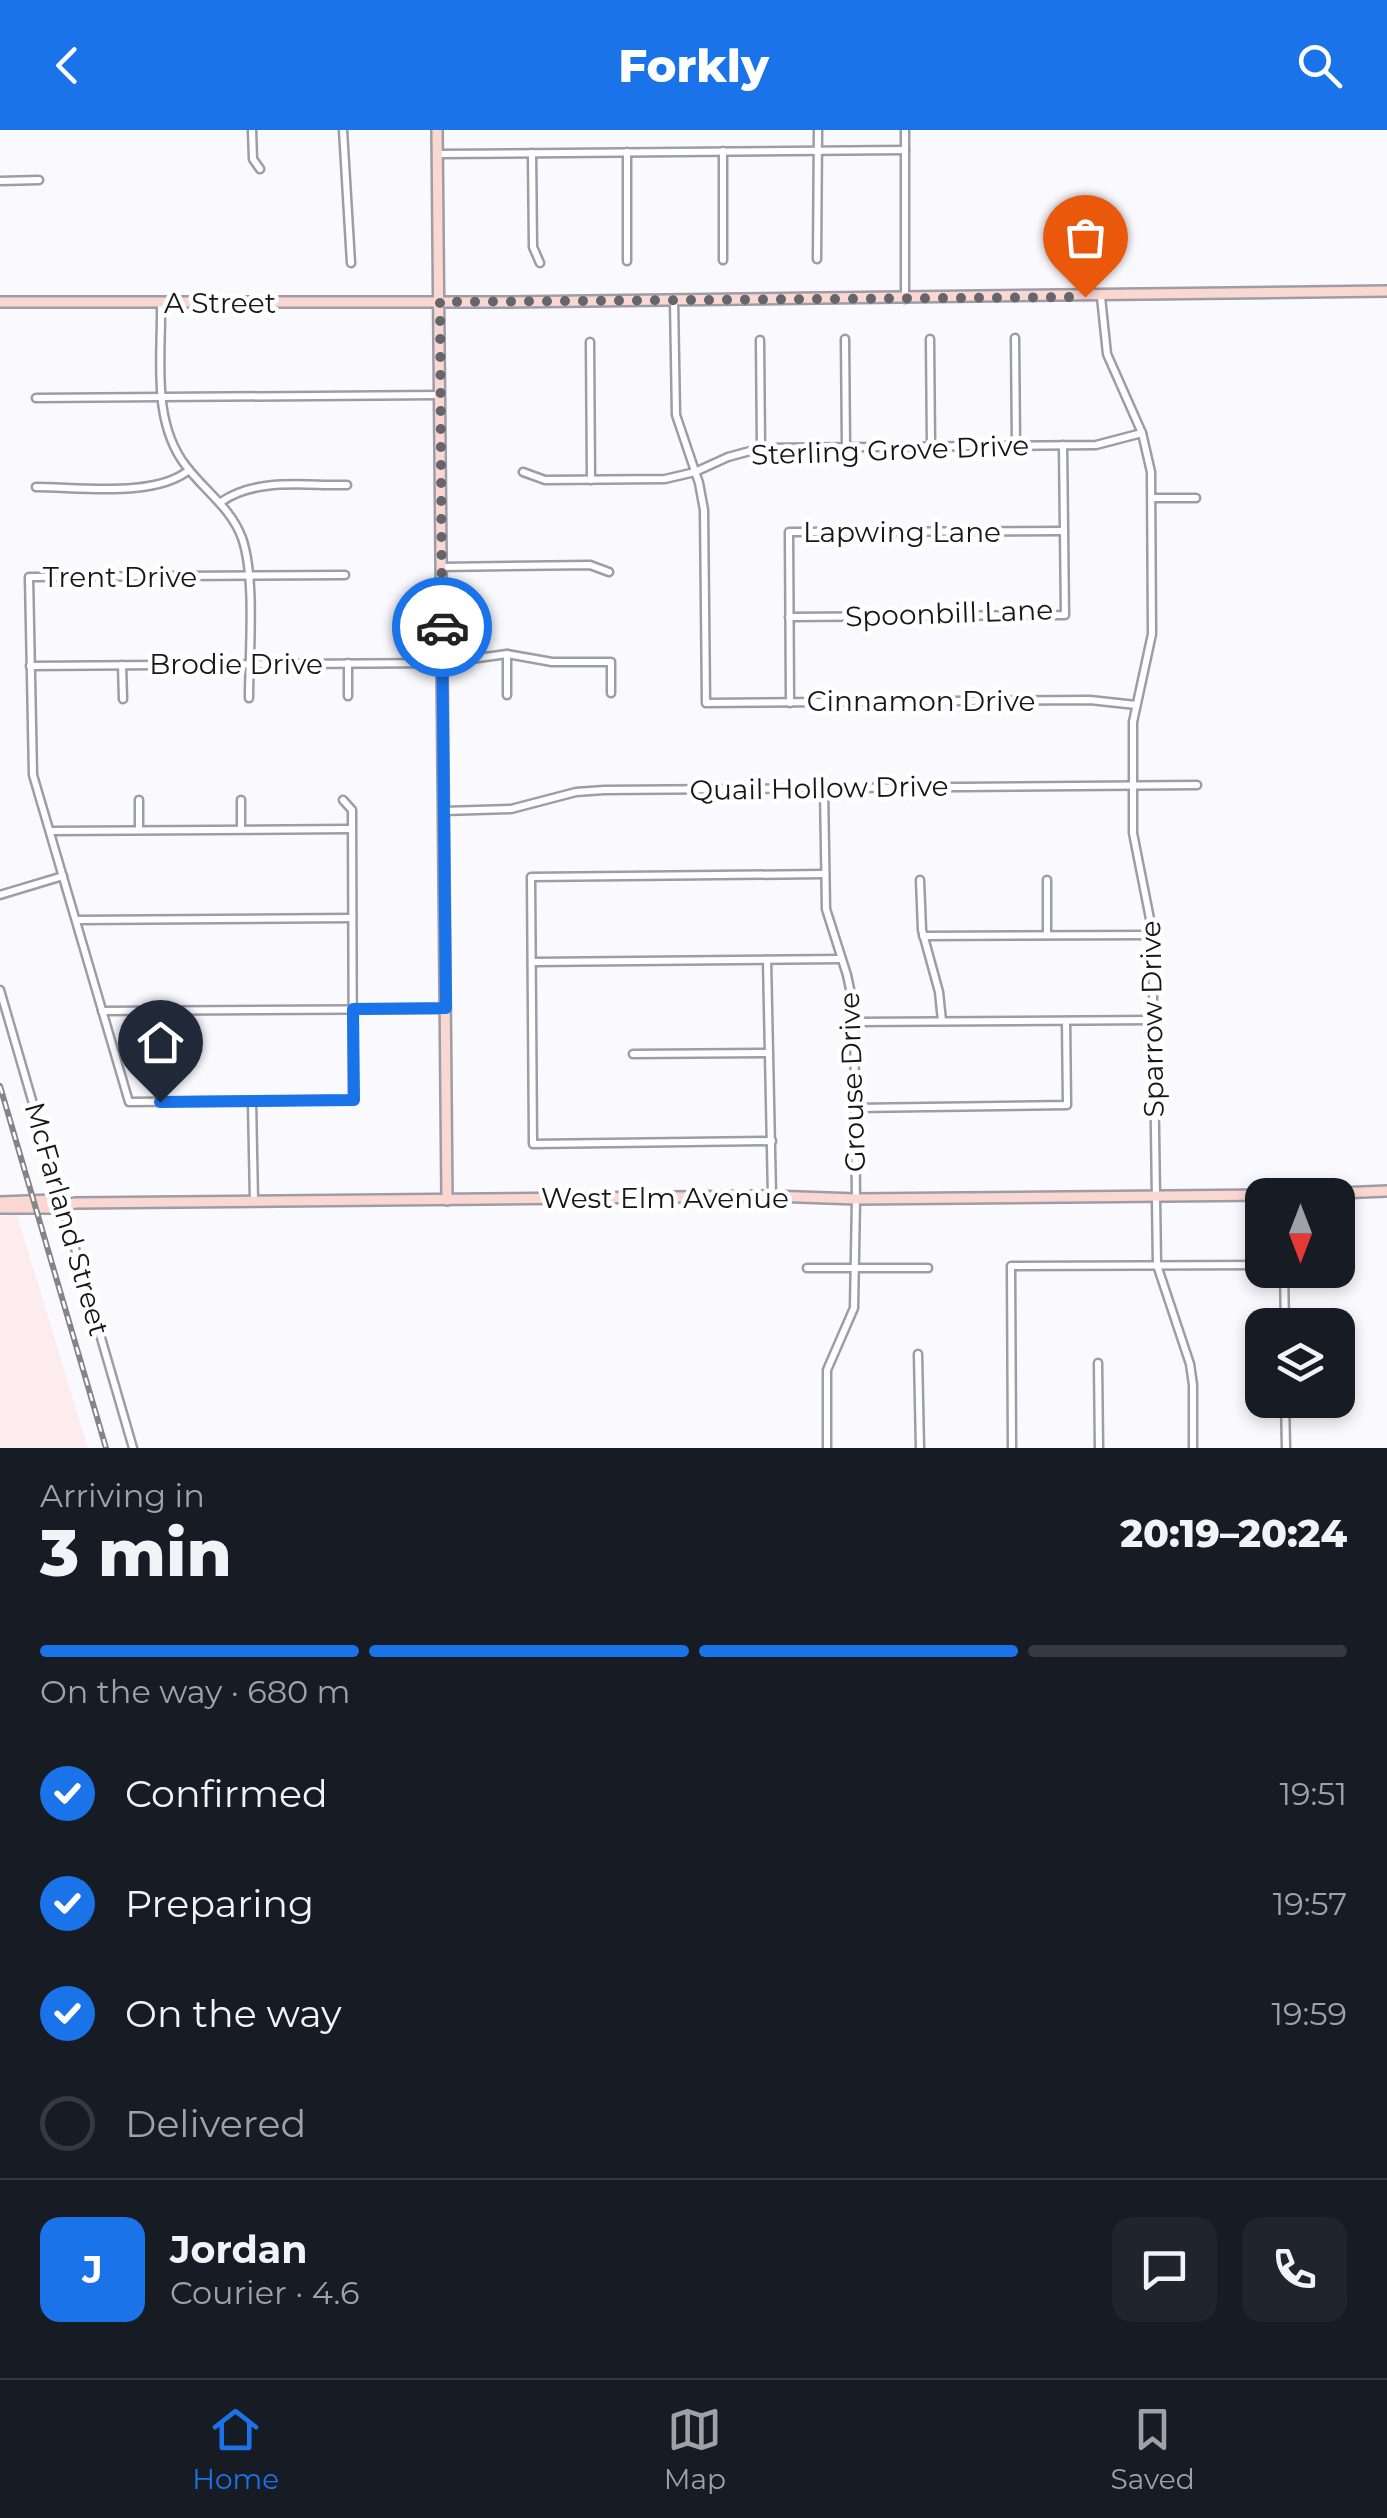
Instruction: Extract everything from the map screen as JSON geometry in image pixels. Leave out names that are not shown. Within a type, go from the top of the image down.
[{"type":"street","points":[[252,130],[253,159],[260,168]]},
{"type":"street","points":[[343,130],[350,263]]},
{"type":"street","points":[[437,130],[448,1200]]},
{"type":"street","points":[[817,259],[818,130]]},
{"type":"street","points":[[904,130],[905,299]]},
{"type":"street","points":[[439,154],[904,150]]},
{"type":"street","points":[[627,152],[627,261]]},
{"type":"street","points":[[723,152],[723,260]]},
{"type":"street","points":[[532,153],[533,246],[540,263]]},
{"type":"street","points":[[0,181],[39,180]]},
{"type":"street","name":"A Street","points":[[0,302],[674,301],[1387,291]]},
{"type":"street","name":"Sparrow Drive","points":[[1101,297],[1107,354],[1142,433],[1151,472],[1152,634],[1136,705],[1132,785],[1135,852],[1152,934],[1157,1265],[1190,1364],[1194,1448]]},
{"type":"street","points":[[674,301],[676,415],[696,472]]},
{"type":"street","points":[[161,304],[162,397],[169,436],[189,470],[220,502],[242,538],[248,576],[250,698]]},
{"type":"street","points":[[930,338],[931,446]]},
{"type":"street","points":[[1015,338],[1016,445]]},
{"type":"street","points":[[845,339],[846,447]]},
{"type":"street","points":[[760,340],[761,448]]},
{"type":"street","points":[[590,342],[591,480]]},
{"type":"street","points":[[36,398],[440,395]]},
{"type":"street","name":"Sterling Grove Drive","points":[[523,472],[545,480],[665,478],[696,472],[761,448],[1064,445],[1110,443],[1142,433]]},
{"type":"street","name":"Spoonbill Lane","points":[[790,617],[1065,615],[1064,445]]},
{"type":"street","points":[[36,487],[151,486],[172,481],[189,470]]},
{"type":"street","name":"Cinnamon Drive","points":[[696,472],[704,510],[706,704],[1090,700],[1136,705]]},
{"type":"street","points":[[220,502],[260,486],[347,486]]},
{"type":"street","points":[[1152,498],[1196,498]]},
{"type":"street","name":"Lapwing Lane","points":[[790,702],[789,532],[1064,531]]},
{"type":"street","points":[[442,567],[590,566],[609,572]]},
{"type":"street","points":[[248,576],[345,575]]},
{"type":"street","name":"Trent Drive","points":[[248,576],[29,578],[31,763],[129,1102],[252,1102]]},
{"type":"street","points":[[507,654],[507,695]]},
{"type":"street","name":"Brodie Drive","points":[[30,666],[442,663],[507,654],[552,662],[611,662],[611,693]]},
{"type":"street","points":[[348,664],[348,696]]},
{"type":"street","points":[[122,665],[122,698]]},
{"type":"street","name":"Quail Hollow Drive","points":[[444,811],[512,809],[592,790],[1197,785]]},
{"type":"street","name":"Grouse Drive","points":[[824,788],[826,908],[851,993],[854,1022],[856,1198],[854,1308],[827,1370],[827,1448]]},
{"type":"street","points":[[139,800],[139,830]]},
{"type":"street","points":[[241,800],[241,829]]},
{"type":"street","points":[[254,1201],[252,1102],[354,1100],[352,810],[344,800]]},
{"type":"street","points":[[50,831],[352,828]]},
{"type":"street","points":[[772,1141],[533,1144],[531,877],[824,874]]},
{"type":"street","points":[[0,894],[63,876]]},
{"type":"street","points":[[920,880],[924,936],[939,992],[942,1021]]},
{"type":"street","points":[[1047,880],[1047,935]]},
{"type":"street","points":[[76,920],[352,918]]},
{"type":"street","points":[[924,936],[1152,934]]},
{"type":"street","points":[[532,962],[841,959]]},
{"type":"street","points":[[767,960],[772,1196]]},
{"type":"street","name":"McFarland Street","points":[[0,990],[133,1448]]},
{"type":"street","points":[[102,1011],[446,1008]]},
{"type":"street","points":[[854,1022],[1153,1020]]},
{"type":"street","points":[[855,1108],[1068,1105],[1066,1021]]},
{"type":"street","points":[[633,1054],[768,1054]]},
{"type":"street","points":[[1355,1193],[1387,1192]]},
{"type":"street","name":"West Elm Avenue","points":[[0,1205],[52,1200],[62,1204],[1245,1195]]},
{"type":"street","points":[[1012,1448],[1011,1266],[1245,1265]]},
{"type":"street","points":[[808,1268],[928,1268]]},
{"type":"street","points":[[918,1354],[920,1448]]},
{"type":"street","points":[[1098,1363],[1099,1448]]},
{"type":"street","points":[[1286,1418],[1286,1448]]},
{"type":"shaded area","points":[[17,1215],[88,1448],[0,1448],[0,1216]]},
{"type":"railway","points":[[0,1086],[106,1448]]},
{"type":"way so far","points":[[442,627],[440,302],[1085,297]]},
{"type":"route","points":[[160,1102],[354,1100],[353,1009],[446,1008],[442,627]]}]
